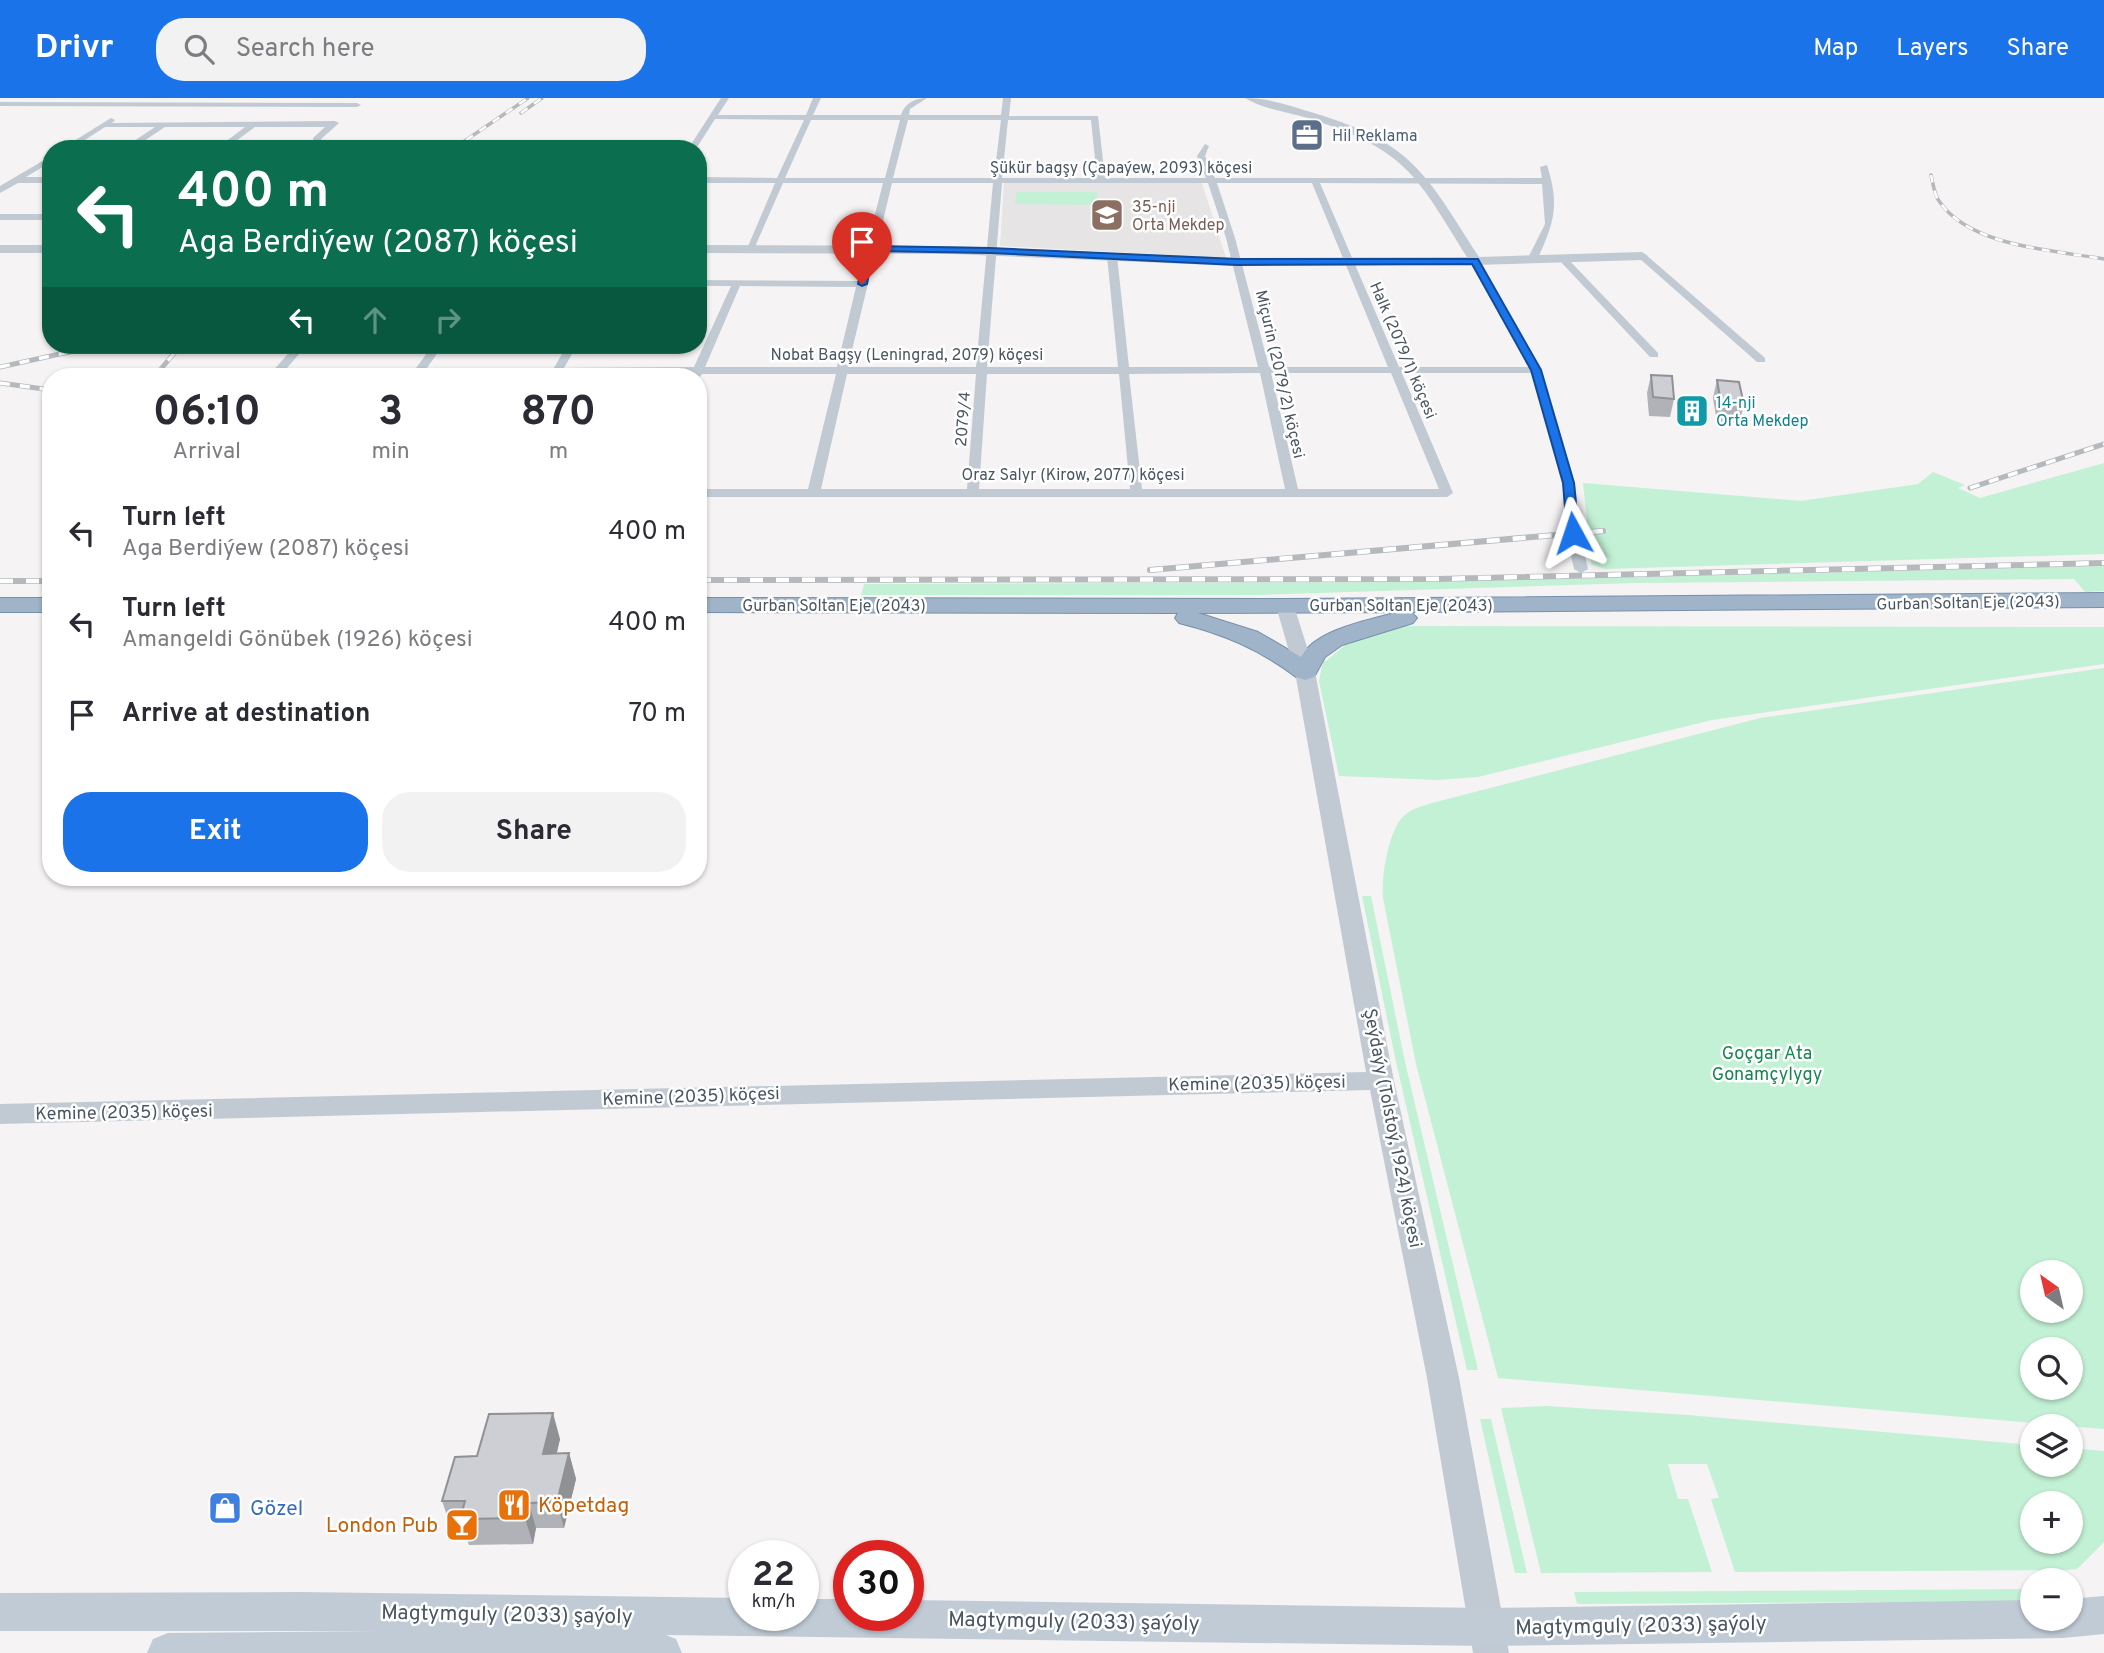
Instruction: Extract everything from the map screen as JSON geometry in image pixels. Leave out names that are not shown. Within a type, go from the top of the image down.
[{"type":"highway","points":[[1340,605],[1654,589],[2104,586]]},
{"type":"highway","name":"Gurban Soltan Eje (2043)","points":[[707,620],[1182,618],[1288,612],[1340,605],[2104,600]]},
{"type":"highway","points":[[0,605],[42,605]]},
{"type":"highway","name":"Gurban Soltan Eje (2043)","points":[[707,605],[1288,612],[1405,618],[2104,616]]},
{"type":"highway","points":[[1182,618],[1216,624],[1258,639],[1305,672]]},
{"type":"highway","name":"Gurban Soltan Eje (2043)","points":[[1305,672],[1315,653],[1333,640],[1405,618]]},
{"type":"highway","points":[[0,619],[42,619]]},
{"type":"main road","name":"Magtymguly (2033) şaýoly","points":[[0,1612],[300,1611],[1489,1640],[2020,1621]]},
{"type":"main road","points":[[2083,1617],[2104,1615]]},
{"type":"main road","name":"Magtymguly (2033) şaýoly","points":[[168,1653],[661,1653]]},
{"type":"street","points":[[125,111],[147,98]]},
{"type":"street","points":[[317,140],[365,98]]},
{"type":"street","points":[[698,140],[725,98]]},
{"type":"street","points":[[749,249],[817,98]]},
{"type":"street","points":[[814,492],[870,249],[909,106],[923,98]]},
{"type":"street","name":"2079/4","points":[[973,492],[990,251],[1007,98]]},
{"type":"street","points":[[1250,98],[1353,131],[1399,157],[1417,172],[1475,261],[1536,370],[1569,483],[1573,533],[1581,569]]},
{"type":"street","points":[[0,104],[357,104]]},
{"type":"street","points":[[714,117],[1097,119],[1101,181]]},
{"type":"street","points":[[79,140],[114,118]]},
{"type":"street","points":[[103,125],[333,125]]},
{"type":"street","points":[[140,140],[162,125]]},
{"type":"street","points":[[232,140],[253,125]]},
{"type":"street","name":"Miçurin (2079/2) köçesi","points":[[1205,146],[1202,156],[1213,181],[1237,262],[1292,491]]},
{"type":"street","points":[[0,190],[42,164]]},
{"type":"street","points":[[1532,260],[1549,224],[1550,206],[1544,181],[1544,167]]},
{"type":"street","points":[[0,180],[42,180]]},
{"type":"street","name":"Şükür bagşy (Çapaýew, 2093) köçesi","points":[[707,180],[1544,181]]},
{"type":"street","name":"Halk (2079/1) köçesi","points":[[1315,181],[1447,493]]},
{"type":"street","points":[[0,217],[42,217]]},
{"type":"street","points":[[0,249],[42,249]]},
{"type":"street","points":[[707,249],[990,251],[1237,262],[1475,261],[1642,256],[1761,360]]},
{"type":"street","points":[[1112,256],[1136,492]]},
{"type":"street","points":[[1563,259],[1654,355]]},
{"type":"street","points":[[707,284],[862,284]]},
{"type":"street","points":[[707,351],[737,284]]},
{"type":"street","points":[[281,368],[294,354]]},
{"type":"street","name":"Nobat Bagşy (Leningrad, 2079) köçesi","points":[[707,373],[844,370],[1536,370]]},
{"type":"street","name":"Oraz Salyr (Kirow, 2077) köçesi","points":[[707,492],[1447,493]]},
{"type":"street","name":"Şeýdaýy (Tolstoý, 1924) köçesi","points":[[1288,612],[1305,672],[1381,1081],[1443,1378],[1489,1640]]},
{"type":"street","name":"Kemine (2035) köçesi","points":[[0,1114],[1381,1081]]},
{"type":"shaded area","name":"35-nji Orta Mekdep","points":[[1004,183],[1202,183],[1226,258],[1000,246]]},
{"type":"green space","points":[[1017,192],[1097,192],[1097,205],[1015,204]]},
{"type":"green space","points":[[2104,463],[2104,554],[1605,569],[1591,564],[1588,534],[1607,532],[1605,529],[1588,530],[1583,483],[1801,501],[1918,484],[1933,472],[1965,485],[1958,488],[1980,498]]},
{"type":"green space","points":[[2104,566],[2104,591],[2085,592],[2074,579],[1634,583],[1258,595],[861,595],[864,584],[1441,582]]},
{"type":"green space","points":[[1401,626],[2104,627],[2104,664],[1712,720],[1478,777],[1437,780],[1339,776],[1319,681],[1323,661],[1351,640]]},
{"type":"green space","name":"Goçgar Ata Gonamçylygy","points":[[2104,668],[2104,1429],[2083,1427],[2083,1414],[2020,1414],[2020,1422],[1498,1378],[1416,1064],[1383,898],[1385,865],[1395,829],[1409,812],[1432,803],[1760,718]]},
{"type":"green space","points":[[1362,896],[1371,896],[1405,1062],[1478,1370],[1467,1370],[1396,1062]]},
{"type":"green space","points":[[1546,1406],[1688,1415],[2020,1444],[2020,1477],[2083,1477],[2083,1449],[2104,1451],[2104,1542],[2078,1568],[1735,1572],[1711,1499],[1719,1498],[1707,1464],[1668,1464],[1678,1499],[1688,1499],[1712,1572],[1541,1573],[1501,1408]]},
{"type":"green space","points":[[1480,1419],[1491,1419],[1527,1573],[1515,1573]]},
{"type":"green space","points":[[2020,1589],[2020,1601],[1577,1604],[1574,1592]]},
{"type":"building","points":[[1651,375],[1672,376],[1674,399],[1653,397]]},
{"type":"building","points":[[1717,380],[1739,382],[1744,405],[1721,403]]},
{"type":"building","name":"Köpetdag","points":[[553,1413],[543,1454],[569,1453],[557,1502],[529,1503],[525,1518],[460,1519],[465,1501],[442,1501],[455,1457],[477,1456],[489,1414]]},
{"type":"railway","points":[[466,140],[528,98]]},
{"type":"railway","points":[[521,113],[542,98]]},
{"type":"railway","points":[[1931,175],[1939,201],[1953,216],[1971,228],[2014,244],[2104,259]]},
{"type":"railway","points":[[0,367],[60,354]]},
{"type":"railway","points":[[162,368],[173,354]]},
{"type":"railway","points":[[0,383],[42,389]]},
{"type":"railway","points":[[1970,488],[2104,444]]},
{"type":"railway","points":[[1150,570],[1603,531]]},
{"type":"railway","points":[[707,580],[1438,579],[2104,563]]},
{"type":"railway","points":[[0,581],[42,581]]},
{"type":"place","name":"Hil Reklama","points":[[1307,135]]},
{"type":"place","name":"35-nji Orta Mekdep","points":[[1107,215]]},
{"type":"place","name":"14-nji Orta Mekdep","points":[[1692,411]]},
{"type":"place","name":"Köpetdag","points":[[514,1505]]},
{"type":"place","name":"Gözel","points":[[225,1508]]},
{"type":"place","name":"London Pub","points":[[462,1525]]},
{"type":"route","points":[[862,284],[870,249],[990,251],[1237,262],[1475,261],[1536,370],[1569,483],[1573,533]]}]
